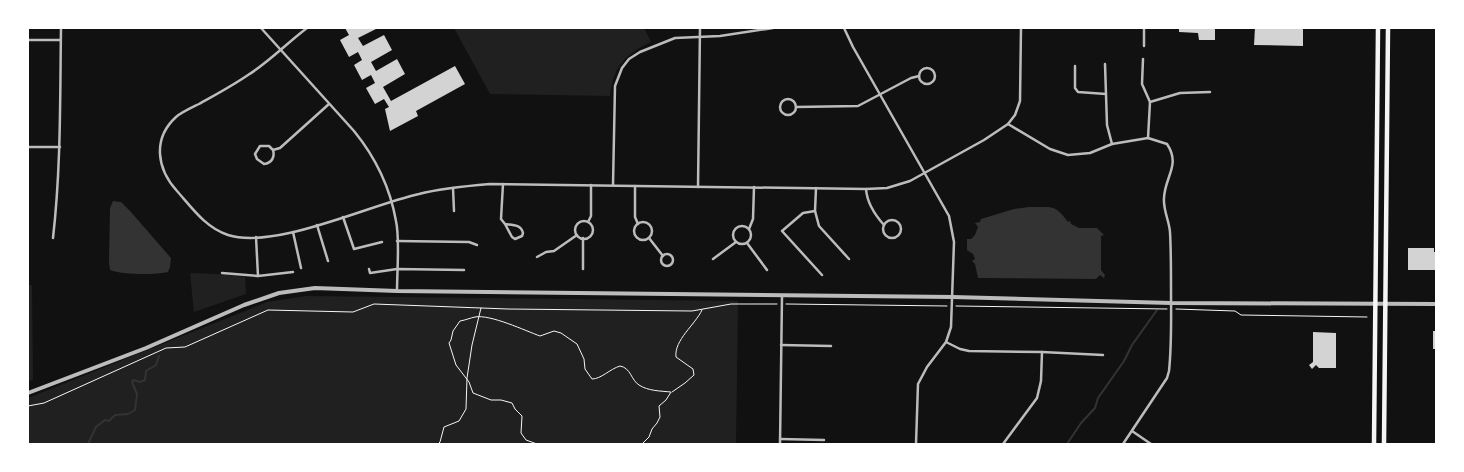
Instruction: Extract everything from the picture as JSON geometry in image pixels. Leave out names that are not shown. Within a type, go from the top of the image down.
[{"type":"main road","points":[[1374,444],[1378,28]]},
{"type":"main road","points":[[1384,444],[1388,28]]},
{"type":"street","points":[[53,238],[58,196],[60,147],[60,28]]},
{"type":"street","points":[[261,28],[366,146],[381,173],[397,223],[397,291]]},
{"type":"street","points":[[307,28],[280,49],[260,68],[177,117],[164,134],[160,149],[162,171],[169,183],[203,220],[215,230],[246,238],[265,237],[293,232],[419,194],[453,188],[503,184],[816,188],[894,187],[925,173],[1008,124],[1015,115],[1020,101],[1021,28]]},
{"type":"street","points":[[698,187],[700,28]]},
{"type":"street","points":[[613,185],[614,90],[622,68],[635,55],[660,43],[681,37],[736,34],[774,28]]},
{"type":"street","points":[[844,28],[852,46],[949,216],[954,242],[952,327],[946,342],[927,367],[918,384],[916,444]]},
{"type":"street","points":[[1144,28],[1144,46]]},
{"type":"street","points":[[28,40],[60,40]]},
{"type":"street","points":[[1143,59],[1142,84],[1150,102],[1148,138]]},
{"type":"street","points":[[1105,64],[1107,125],[1112,144]]},
{"type":"street","points":[[1075,66],[1076,88],[1078,92],[1106,94]]},
{"type":"street","points":[[927,67],[933,69],[936,75],[934,81],[928,84],[922,82],[919,76],[921,70],[927,67]]},
{"type":"street","points":[[796,107],[858,106],[911,78],[919,76]]},
{"type":"street","points":[[1150,102],[1180,93],[1210,92]]},
{"type":"street","points":[[788,98],[794,101],[796,107],[794,113],[788,115],[782,112],[780,106],[782,100],[788,98]]},
{"type":"street","points":[[273,150],[280,148],[329,104]]},
{"type":"street","points":[[1008,124],[1050,149],[1068,155],[1090,153],[1112,144],[1148,138],[1167,144],[1172,152],[1174,163],[1165,188],[1164,198],[1164,210],[1170,230],[1171,309],[1169,370],[1167,378],[1123,444]]},
{"type":"street","points":[[260,146],[269,146],[273,150],[274,156],[270,162],[264,164],[256,159],[255,154],[260,146]]},
{"type":"street","points":[[28,147],[60,147]]},
{"type":"street","points":[[503,184],[501,219],[512,237],[515,239],[522,236],[521,228],[505,224]]},
{"type":"street","points":[[588,222],[591,216],[591,185]]},
{"type":"street","points":[[635,186],[635,217],[638,224]]},
{"type":"street","points":[[749,229],[753,220],[754,187]]},
{"type":"street","points":[[453,188],[454,211]]},
{"type":"street","points":[[816,188],[815,211],[819,226],[849,259]]},
{"type":"street","points":[[866,188],[868,200],[876,216],[884,225],[884,232],[889,237],[896,237],[901,232],[901,225],[896,220],[889,220],[884,225]]},
{"type":"street","points":[[815,211],[803,213],[782,231],[822,275]]},
{"type":"street","points":[[343,217],[354,249],[382,242]]},
{"type":"street","points":[[588,222],[591,224],[592,230],[589,236],[583,238],[577,235],[575,229],[578,223],[588,222]]},
{"type":"street","points":[[644,222],[650,226],[652,232],[649,238],[642,240],[636,237],[634,230],[638,224],[644,222]]},
{"type":"street","points":[[317,225],[328,261]]},
{"type":"street","points":[[743,226],[749,229],[752,236],[747,243],[736,242],[733,235],[736,228],[743,226]]},
{"type":"street","points":[[293,232],[301,268]]},
{"type":"street","points":[[537,257],[546,252],[554,251],[577,235]]},
{"type":"street","points":[[256,237],[258,276]]},
{"type":"street","points":[[583,238],[583,269]]},
{"type":"street","points":[[649,238],[663,256]]},
{"type":"street","points":[[397,241],[469,242],[477,245]]},
{"type":"street","points":[[713,259],[736,242]]},
{"type":"street","points":[[747,243],[767,270]]},
{"type":"street","points":[[669,255],[672,257],[670,265],[662,264],[661,259],[663,256],[669,255]]},
{"type":"street","points":[[369,269],[370,273],[397,269],[464,270]]},
{"type":"street","points":[[222,273],[258,276],[293,272]]},
{"type":"street","points":[[28,393],[146,348],[244,305],[279,293],[314,288],[397,291],[953,297],[1171,303],[1436,304]]},
{"type":"street","points":[[780,444],[782,295]]},
{"type":"street","points":[[946,342],[969,351],[1103,355]]},
{"type":"street","points":[[781,345],[831,346]]},
{"type":"street","points":[[1004,444],[1036,398],[1041,381],[1042,352]]},
{"type":"street","points":[[1132,431],[1151,444]]},
{"type":"street","points":[[780,439],[824,440]]},
{"type":"path","points":[[28,406],[44,403],[166,348],[185,347],[268,310],[353,312],[374,304],[481,308],[692,311],[730,304],[782,304],[1171,309],[1235,311],[1241,315],[1367,316]]},
{"type":"path","points":[[438,444],[444,427],[459,421],[466,409],[467,379],[472,345],[481,308]]},
{"type":"path","points":[[642,444],[650,437],[652,429],[660,417],[659,406],[671,392],[685,384],[694,375],[693,369],[676,357],[675,353],[702,309]]},
{"type":"path","points":[[537,444],[526,440],[521,433],[522,416],[512,403],[484,399],[474,394],[467,379],[456,365],[449,343],[453,331],[460,321],[480,318],[499,320],[540,336],[554,331],[561,333],[577,344],[584,359],[585,369],[592,380],[620,366],[627,369],[638,385],[654,390],[671,392]]},
{"type":"shaded area","points":[[454,28],[644,28],[651,42],[634,51],[617,69],[610,96],[490,94]]},
{"type":"shaded area","points":[[113,201],[121,202],[171,258],[168,272],[139,274],[110,270],[110,208]]},
{"type":"shaded area","points":[[1051,207],[1059,211],[1068,222],[1070,221],[1071,224],[1079,228],[1097,228],[1104,235],[1101,236],[1101,270],[1105,275],[1104,278],[1100,275],[1096,279],[978,278],[975,264],[972,261],[975,259],[973,254],[967,250],[967,239],[971,239],[975,235],[978,227],[975,223],[980,222],[981,219],[1014,209]]},
{"type":"shaded area","points":[[190,273],[245,277],[246,294],[194,312]]},
{"type":"shaded area","points":[[28,285],[32,285],[33,380],[28,381]]},
{"type":"shaded area","points":[[306,296],[738,301],[736,444],[28,444],[28,398],[267,302]]},
{"type":"building","points":[[345,28],[378,28],[358,38],[363,46],[384,35],[392,50],[371,62],[376,71],[397,59],[405,74],[383,87],[391,101],[455,66],[465,84],[416,111],[418,116],[390,131],[385,109],[389,107],[384,99],[375,104],[366,88],[375,83],[371,75],[362,80],[354,65],[362,60],[358,52],[349,57],[340,40],[349,35]]},
{"type":"building","points":[[1179,28],[1215,28],[1215,40],[1199,40],[1198,33],[1179,32]]},
{"type":"building","points":[[1255,28],[1303,28],[1303,46],[1254,45]]},
{"type":"building","points":[[1408,248],[1434,248],[1434,252],[1436,252],[1436,270],[1408,270]]},
{"type":"building","points":[[1433,331],[1436,331],[1436,349],[1433,349]]},
{"type":"building","points":[[1313,332],[1336,333],[1336,368],[1319,368],[1316,365],[1312,369],[1309,365],[1313,362]]},
{"type":"waterway","points":[[1067,444],[1081,423],[1095,408],[1098,398],[1157,310]]},
{"type":"waterway","points":[[88,444],[96,427],[105,420],[109,421],[115,415],[128,414],[135,410],[137,394],[132,382],[133,380],[140,382],[145,380],[146,371],[156,365],[159,356]]}]
